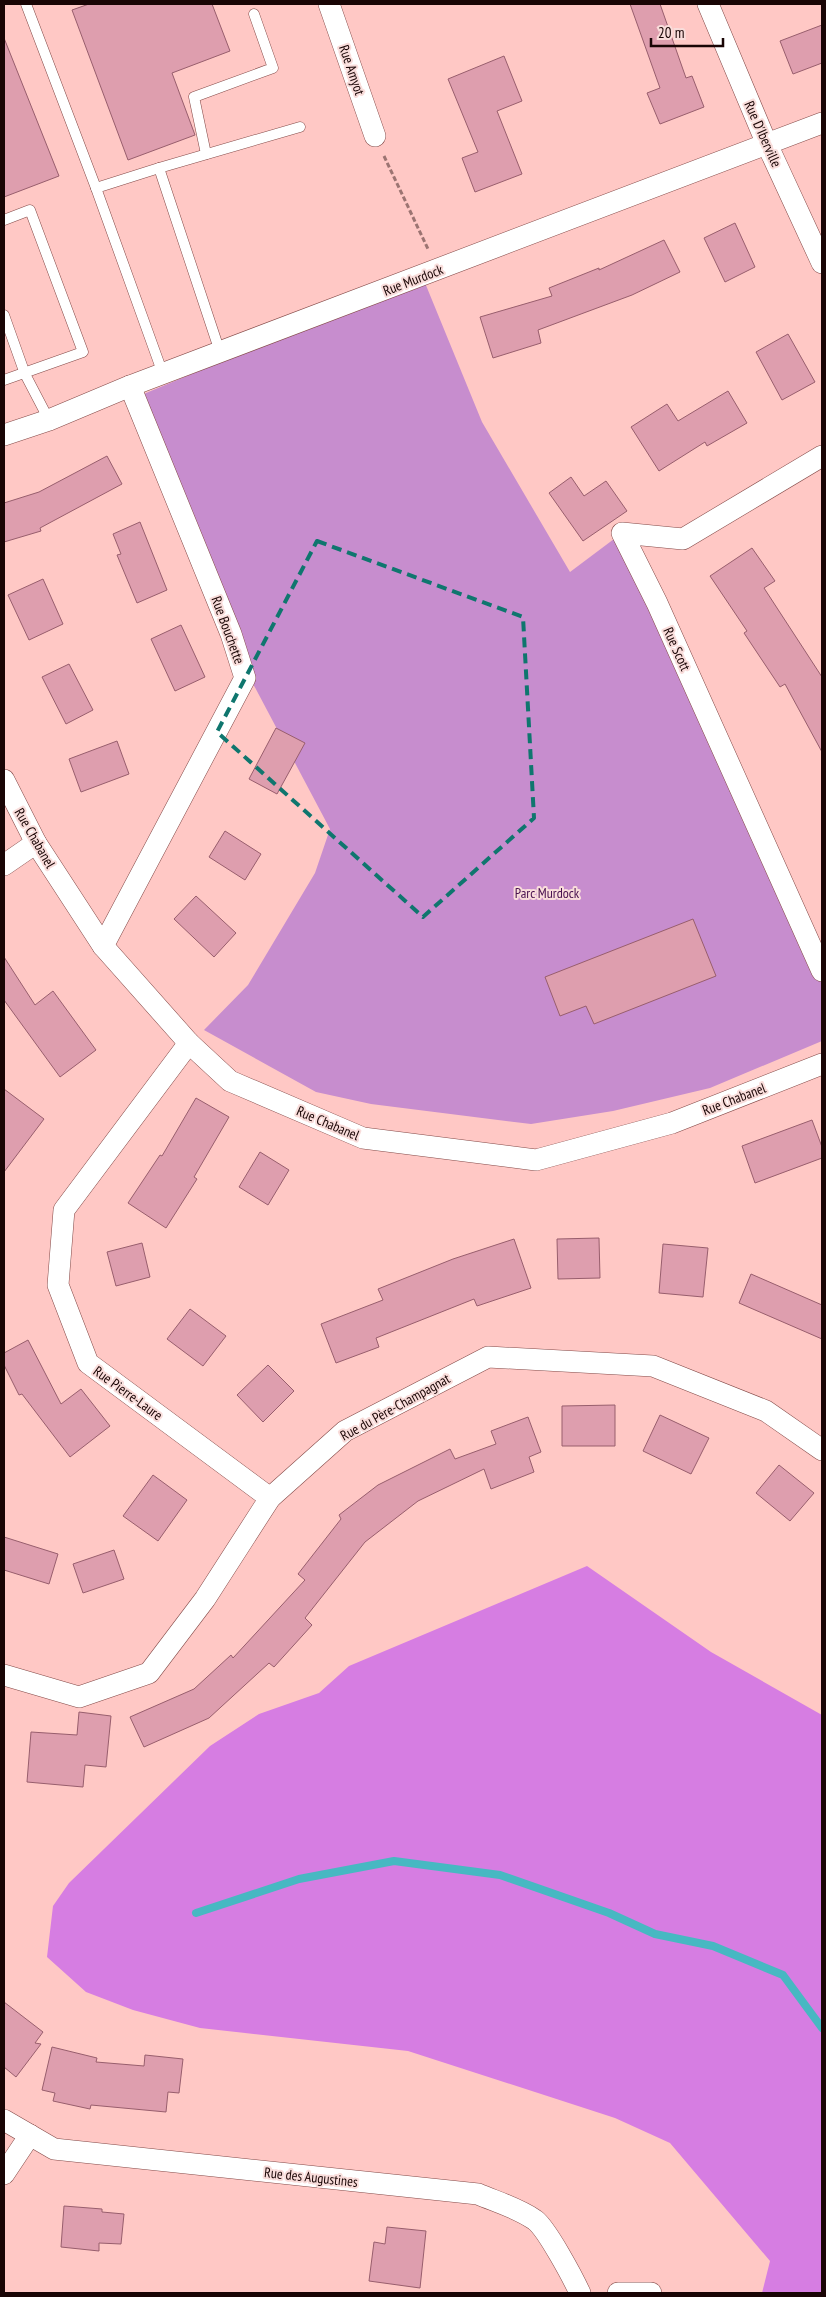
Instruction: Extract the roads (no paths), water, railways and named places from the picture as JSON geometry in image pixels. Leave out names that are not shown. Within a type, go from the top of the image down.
[{"type":"street","name":"Rue Amyot","points":[[329,4],[375,136]]},
{"type":"street","name":"Rue D'Iberville","points":[[708,4],[766,142],[822,263]]},
{"type":"street","name":"Rue Murdock","points":[[4,435],[49,420],[130,386],[822,122]]},
{"type":"street","name":"Rue Bouchette","points":[[103,946],[244,678],[231,634],[130,386]]},
{"type":"street","name":"Rue Scott","points":[[822,456],[683,540],[622,533],[661,612],[822,971]]},
{"type":"street","name":"Rue Chabanel","points":[[4,780],[36,843],[103,946],[189,1043],[230,1081],[363,1138],[536,1160],[672,1123],[822,1064]]},
{"type":"street","points":[[4,865],[36,843]]},
{"type":"street","name":"Rue Pierre-Laure","points":[[189,1043],[64,1210],[58,1285],[88,1363],[270,1498]]},
{"type":"street","name":"Rue du Père-Champagnat","points":[[4,1675],[80,1697],[149,1673],[205,1599],[270,1498],[345,1431],[488,1357],[653,1366],[766,1411],[822,1450]]},
{"type":"street","name":"Rue des Augustines","points":[[4,2120],[54,2149],[478,2194],[516,2208],[537,2221],[567,2267],[580,2293]]},
{"type":"street","points":[[4,2174],[30,2135]]},
{"type":"street","points":[[618,2293],[651,2293]]},
{"type":"lane","points":[[26,4],[96,188],[163,374]]},
{"type":"lane","points":[[206,154],[194,97],[273,68],[254,14]]},
{"type":"lane","points":[[96,188],[300,127]]},
{"type":"lane","points":[[159,168],[220,352]]},
{"type":"lane","points":[[4,220],[30,210],[83,352],[4,380]]},
{"type":"lane","points":[[4,315],[25,374],[49,420]]},
{"type":"waterway","points":[[196,1913],[299,1879],[394,1861],[500,1875],[609,1913],[655,1934],[713,1946],[783,1975],[822,2028]]},
{"type":"park label","name":"Parc Murdock","points":[[547,893]]}]
